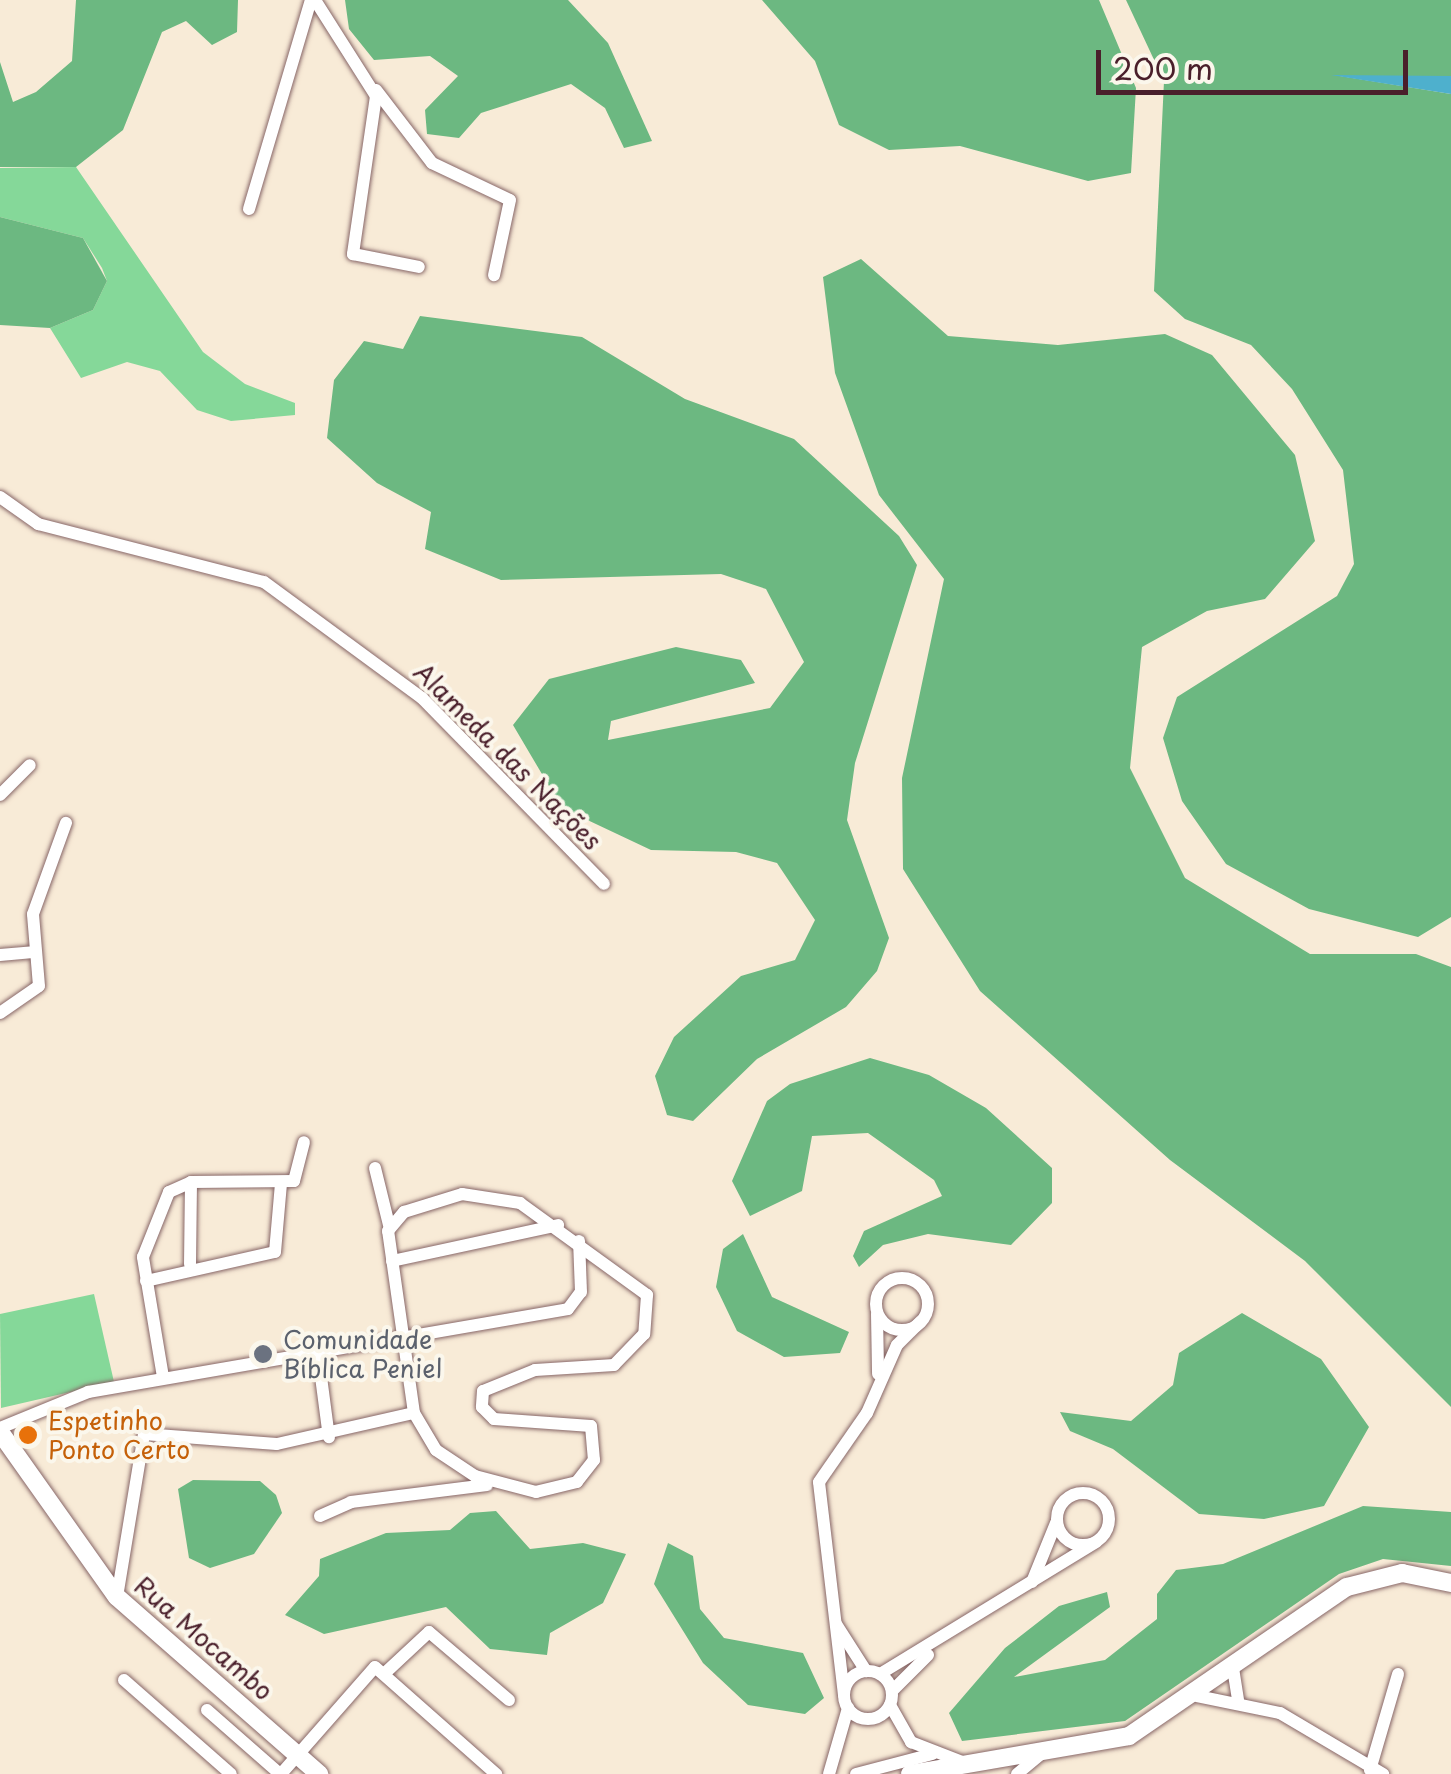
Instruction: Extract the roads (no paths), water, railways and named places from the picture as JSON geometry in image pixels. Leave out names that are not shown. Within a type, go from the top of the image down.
[{"type":"main road","name":"Rua Mocambo","points":[[0,1430],[117,1596],[319,1774]]},
{"type":"main road","points":[[910,1774],[1129,1736],[1229,1676],[1360,1581],[1402,1573],[1451,1583]]},
{"type":"street","points":[[313,0],[432,163],[510,200],[494,276]]},
{"type":"street","points":[[249,210],[313,0]]},
{"type":"street","points":[[375,88],[354,254],[419,267]]},
{"type":"street","name":"Alameda das Nações","points":[[0,497],[38,524],[264,582],[422,698],[604,884]]},
{"type":"street","points":[[0,796],[30,765]]},
{"type":"street","points":[[0,1013],[39,986],[34,952],[39,886],[66,823]]},
{"type":"street","points":[[0,954],[34,952]]},
{"type":"street","points":[[163,1378],[143,1257],[169,1192],[192,1182],[281,1183],[298,1176],[304,1142]]},
{"type":"street","points":[[375,1168],[390,1225],[414,1413],[447,1462],[499,1484],[536,1492],[578,1482],[598,1444],[585,1422],[494,1419],[481,1402],[489,1386],[534,1370],[614,1364],[644,1334],[640,1284],[558,1225],[488,1193],[404,1212],[390,1225]]},
{"type":"street","points":[[190,1264],[192,1182]]},
{"type":"street","points":[[146,1281],[190,1264],[270,1254],[279,1245],[281,1183]]},
{"type":"street","points":[[392,1261],[558,1225]]},
{"type":"street","points":[[0,1430],[88,1392],[568,1309],[581,1292],[579,1240]]},
{"type":"street","points":[[829,1774],[846,1701],[816,1499],[920,1322],[927,1297],[909,1279],[886,1283],[877,1313],[876,1391]]},
{"type":"street","points":[[877,1313],[895,1329],[920,1322]]},
{"type":"street","points":[[318,1354],[329,1436]]},
{"type":"street","points":[[117,1596],[144,1434],[256,1445],[329,1436],[414,1413]]},
{"type":"street","points":[[320,1516],[352,1502],[499,1484]]},
{"type":"street","points":[[846,1701],[873,1672],[933,1649],[1096,1542],[1109,1520],[1090,1493],[1065,1499],[1048,1560],[1031,1584]]},
{"type":"street","points":[[1056,1522],[1071,1543],[1096,1542]]},
{"type":"street","points":[[832,1612],[891,1698],[902,1734],[932,1754],[967,1763]]},
{"type":"street","points":[[207,1710],[280,1774],[359,1678],[383,1671],[429,1632],[509,1700]]},
{"type":"street","points":[[846,1701],[874,1718],[933,1649]]},
{"type":"street","points":[[383,1671],[496,1774]]},
{"type":"street","points":[[1197,1696],[1238,1701],[1296,1721],[1367,1771],[1398,1674]]},
{"type":"street","points":[[1229,1676],[1238,1701]]},
{"type":"street","points":[[124,1680],[231,1774]]},
{"type":"street","points":[[1018,1774],[1047,1749]]},
{"type":"street","points":[[856,1774],[932,1754]]},
{"type":"water","points":[[1331,75],[1451,76],[1451,94]]},
{"type":"place","name":"Comunidade Bíblica Peniel","points":[[263,1354]]},
{"type":"place","name":"Espetinho Ponto Certo","points":[[28,1435]]}]
